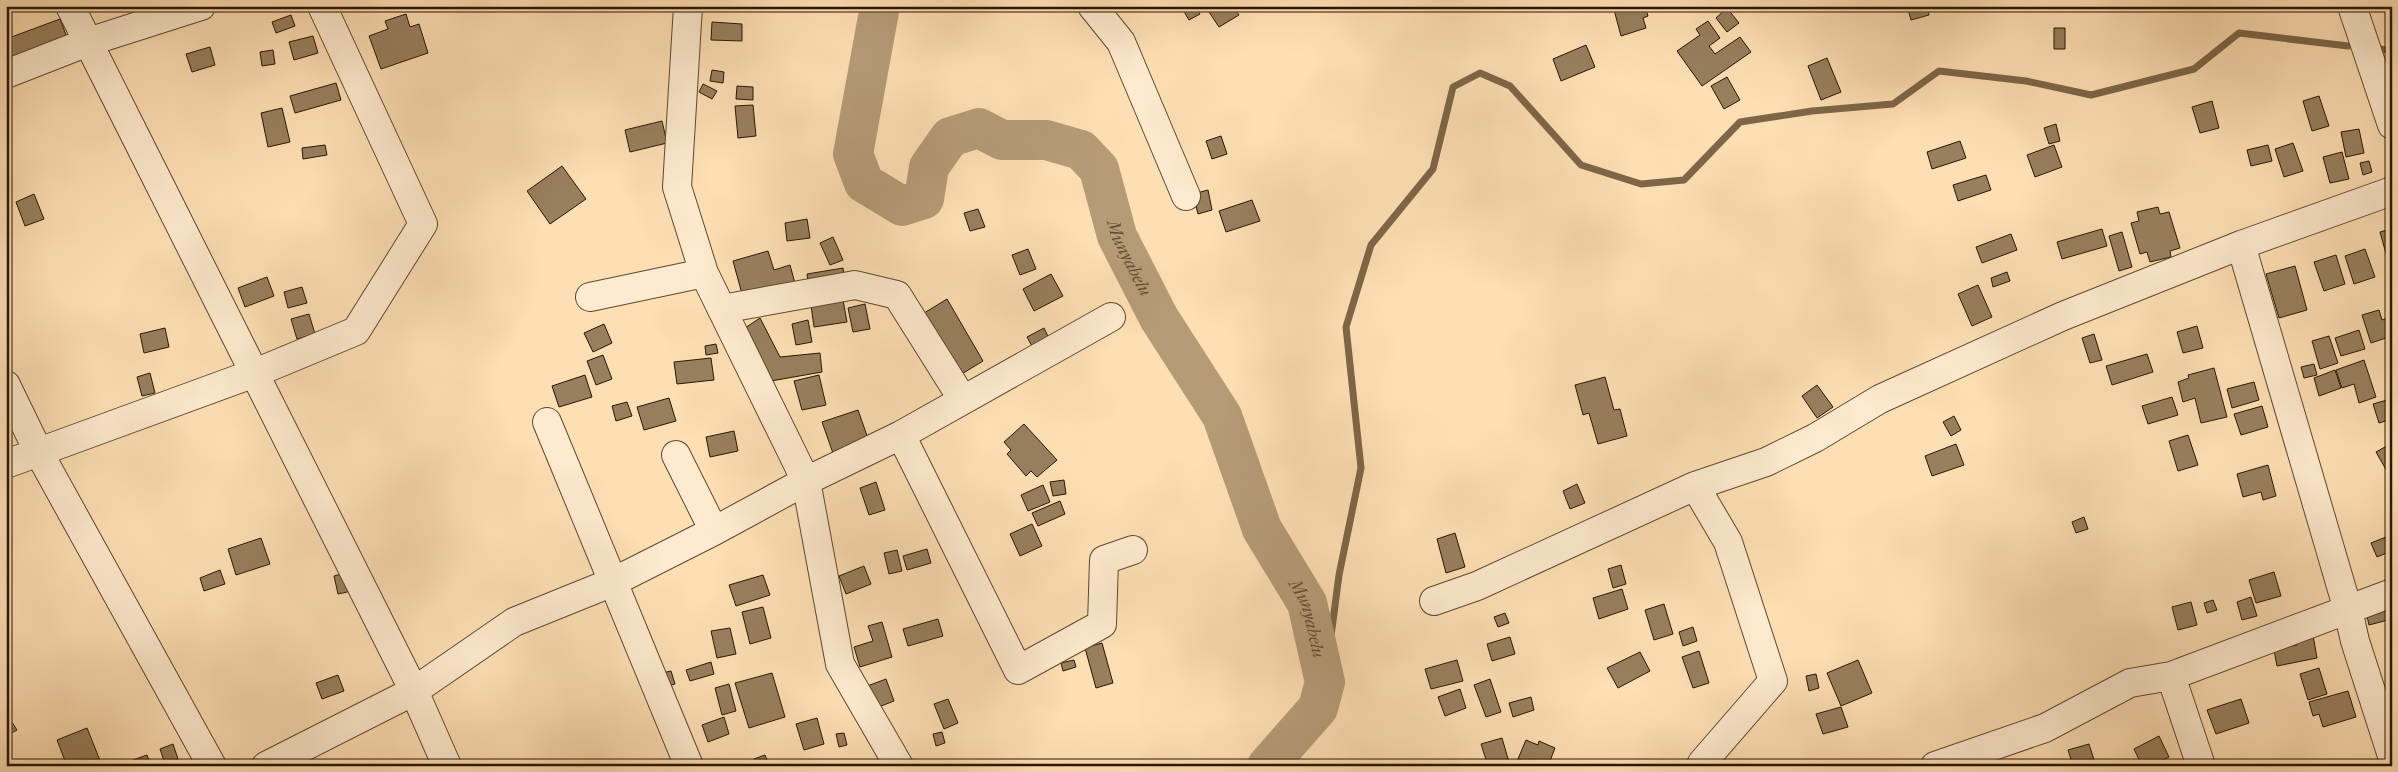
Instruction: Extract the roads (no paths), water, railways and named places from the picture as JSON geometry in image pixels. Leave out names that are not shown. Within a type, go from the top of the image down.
[{"type":"street","points":[[70,6],[414,691],[447,766]]},
{"type":"street","points":[[6,74],[88,42],[201,6]]},
{"type":"street","points":[[6,464],[255,373],[356,331],[423,224],[322,6]]},
{"type":"street","points":[[688,6],[677,187],[704,273],[806,481],[840,664],[900,766]]},
{"type":"street","points":[[1092,6],[1121,42],[1186,196]]},
{"type":"street","points":[[2352,6],[2392,126]]},
{"type":"street","points":[[1434,601],[1477,586],[1695,486],[1766,462],[1815,438],[1880,400],[2063,316],[2241,245],[2392,191]]},
{"type":"street","points":[[2241,245],[2348,610],[2355,641],[2392,756]]},
{"type":"street","points":[[590,297],[704,273]]},
{"type":"street","points":[[722,309],[855,285],[897,295],[963,400]]},
{"type":"street","points":[[266,766],[414,691],[514,622],[613,582],[714,531],[806,481],[901,435],[1111,318]]},
{"type":"street","points":[[6,385],[38,451],[212,766]]},
{"type":"street","points":[[547,422],[689,766]]},
{"type":"street","points":[[901,435],[1018,670],[1102,624],[1104,560],[1133,550]]},
{"type":"street","points":[[676,455],[714,531]]},
{"type":"street","points":[[1695,486],[1728,542],[1773,681],[1702,763]]},
{"type":"street","points":[[1934,766],[2045,728],[2130,684],[2171,676],[2392,593]]},
{"type":"street","points":[[2171,676],[2201,766]]},
{"type":"waterway","name":"Munyabelu","points":[[880,6],[853,154],[864,183],[902,206],[924,199],[929,167],[950,137],[979,128],[1002,140],[1046,140],[1081,150],[1099,169],[1117,236],[1159,318],[1222,416],[1262,529],[1307,603],[1325,682],[1318,708],[1267,766]]},
{"type":"waterway","points":[[1325,682],[1339,575],[1361,468],[1346,327],[1371,245],[1433,169],[1453,87],[1480,73],[1510,86],[1581,165],[1641,184],[1684,180],[1740,122],[1812,111],[1893,104],[1939,71],[2026,81],[2091,95],[2194,69],[2239,33],[2348,46]]},
{"type":"waterway","points":[[2378,49],[2392,50]]}]
